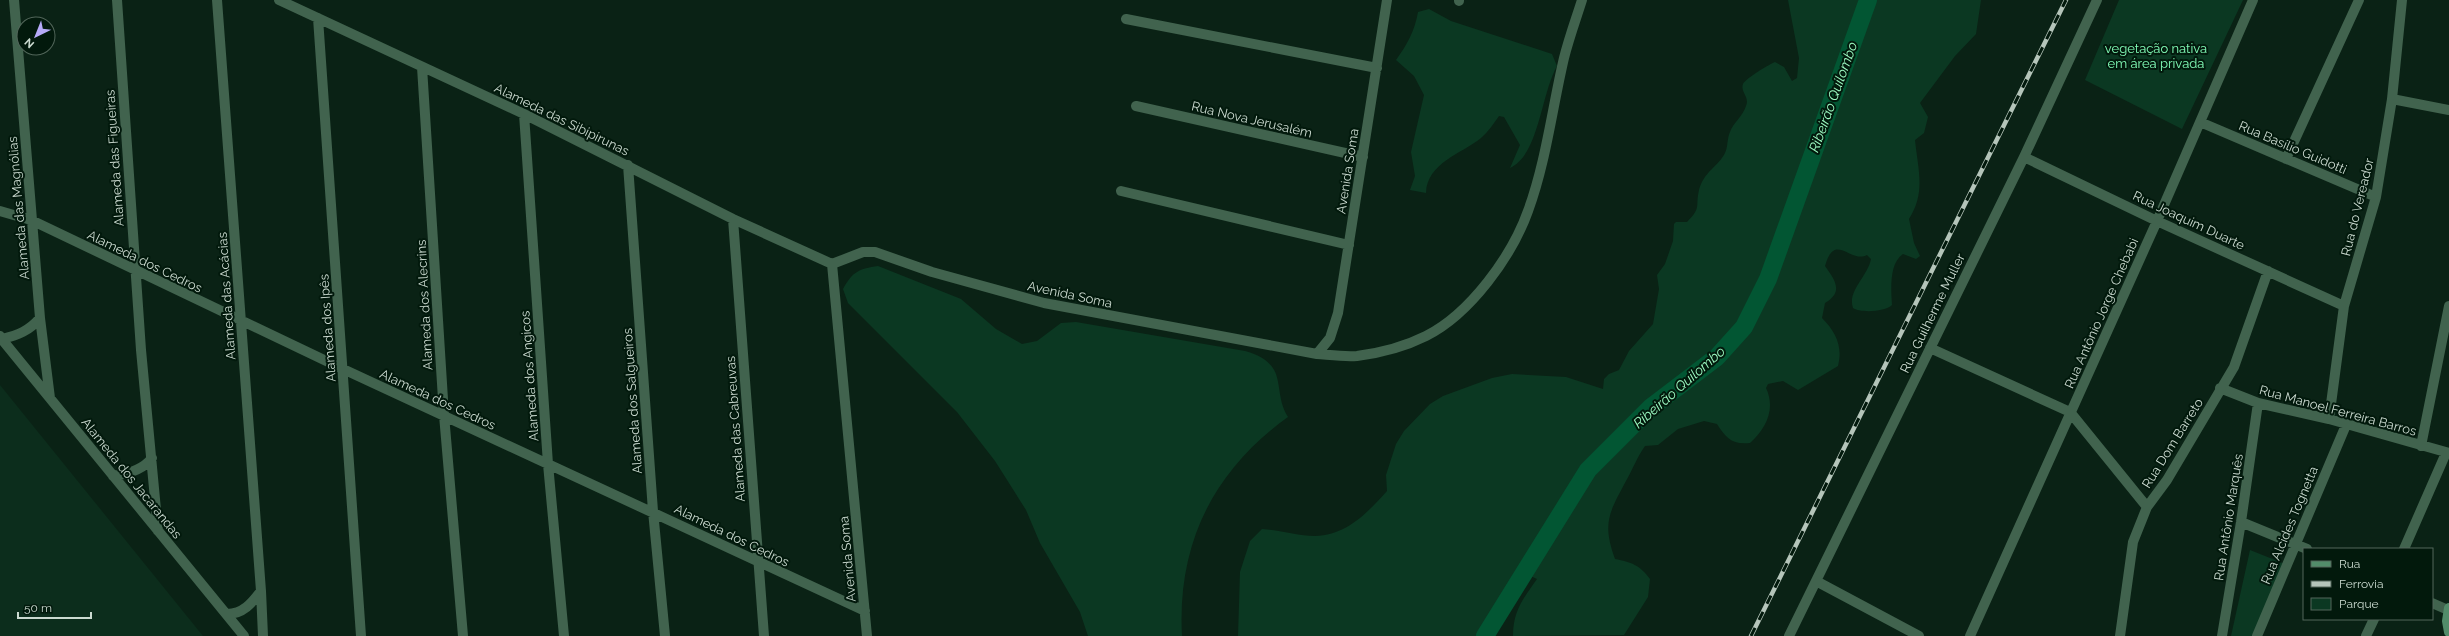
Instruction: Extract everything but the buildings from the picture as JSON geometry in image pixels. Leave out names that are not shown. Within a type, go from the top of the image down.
[{"type":"main road","points":[[2448,609],[2449,632]]},
{"type":"street","name":"Alameda das Magnólias","points":[[14,0],[31,220],[40,318],[50,398]]},
{"type":"street","name":"Alameda das Figueiras","points":[[117,0],[141,350],[158,531]]},
{"type":"street","name":"Alameda das Acácias","points":[[217,0],[240,321],[262,591],[263,636]]},
{"type":"street","name":"Alameda das Sibipirunas","points":[[280,0],[524,114],[733,219],[832,264]]},
{"type":"street","name":"Avenida Soma","points":[[867,636],[832,264],[863,252],[875,252],[932,272],[1044,303],[1317,354],[1330,338],[1338,314],[1387,0]]},
{"type":"street","points":[[1317,354],[1356,356],[1406,344],[1428,335],[1443,325],[1469,302],[1496,272],[1528,212],[1538,181],[1565,57],[1582,0]]},
{"type":"street","name":"Rua Guilherme Muller","points":[[1788,636],[2024,157],[2097,0]]},
{"type":"street","name":"Rua Antônio Jorge Chebabi","points":[[1970,636],[2157,221],[2253,0]]},
{"type":"street","points":[[2286,158],[2359,0]]},
{"type":"street","name":"Rua do Vereador","points":[[2329,420],[2344,306],[2376,197],[2392,99],[2402,0]]},
{"type":"street","name":"Alameda dos Ipês","points":[[318,18],[361,636]]},
{"type":"street","points":[[1126,18],[1377,68]]},
{"type":"street","name":"Alameda dos Alecrins","points":[[422,67],[444,415],[463,636]]},
{"type":"street","points":[[2392,99],[2449,110]]},
{"type":"street","name":"Rua Nova Jerusalém","points":[[1136,106],[1363,157]]},
{"type":"street","name":"Alameda dos Angicos","points":[[524,114],[548,464],[564,636]]},
{"type":"street","name":"Rua Basílio Guidotti","points":[[2200,122],[2376,197]]},
{"type":"street","name":"Rua Joaquim Duarte","points":[[2024,157],[2157,221],[2344,306]]},
{"type":"street","name":"Alameda dos Salgueiros","points":[[628,165],[653,511],[665,636]]},
{"type":"street","points":[[1121,191],[1349,245]]},
{"type":"street","name":"Alameda dos Cedros","points":[[0,211],[31,220],[342,370],[653,511],[758,562],[865,611]]},
{"type":"street","name":"Alameda das Cabreuvas","points":[[733,219],[764,636]]},
{"type":"street","name":"Rua Dom Barreto","points":[[2120,636],[2133,542],[2147,506],[2167,480],[2220,388],[2234,367],[2268,271]]},
{"type":"street","points":[[2421,446],[2449,306]]},
{"type":"street","points":[[1,337],[23,332],[40,318]]},
{"type":"street","name":"Alameda dos Jacarandas","points":[[1,337],[244,636]]},
{"type":"street","points":[[1930,348],[2070,412],[2147,506]]},
{"type":"street","name":"Rua Manoel Ferreira Barros","points":[[2220,388],[2258,403],[2329,420],[2448,453]]},
{"type":"street","name":"Rua Antônio Marquês","points":[[2222,636],[2241,522],[2258,403]]},
{"type":"street","name":"Rua Alcides Tognetta","points":[[2257,636],[2346,425]]},
{"type":"street","points":[[2404,548],[2448,453]]},
{"type":"street","points":[[113,476],[136,470],[148,464],[152,458]]},
{"type":"street","points":[[2241,522],[2305,548]]},
{"type":"street","points":[[1816,581],[1919,636]]},
{"type":"street","points":[[226,614],[235,614],[242,610],[253,602],[262,591]]},
{"type":"street","points":[[2433,603],[2448,609]]},
{"type":"street","points":[[2366,636],[2374,620]]},
{"type":"shaded area","points":[[0,385],[203,636],[0,636]]},
{"type":"green space","points":[[1788,0],[1981,0],[1976,34],[1955,56],[1920,103],[1928,117],[1924,133],[1915,140],[1920,181],[1918,199],[1909,219],[1914,243],[1920,256],[1916,259],[1903,254],[1898,258],[1892,277],[1892,305],[1884,309],[1872,311],[1861,311],[1853,308],[1852,302],[1855,290],[1871,259],[1867,255],[1861,257],[1843,251],[1833,251],[1825,266],[1832,276],[1836,290],[1831,299],[1825,303],[1822,318],[1835,334],[1839,346],[1840,352],[1838,366],[1798,390],[1783,381],[1768,384],[1766,388],[1769,396],[1770,411],[1768,418],[1761,431],[1750,443],[1734,442],[1723,433],[1717,424],[1704,421],[1678,429],[1658,445],[1645,446],[1640,454],[1615,502],[1609,518],[1608,527],[1611,547],[1615,559],[1626,561],[1639,567],[1650,579],[1648,597],[1624,635],[1513,636],[1513,627],[1517,612],[1523,599],[1537,579],[1520,571],[1508,584],[1484,636],[1238,636],[1240,572],[1250,541],[1262,529],[1302,535],[1326,535],[1347,527],[1364,515],[1387,491],[1386,475],[1396,444],[1404,431],[1430,404],[1443,396],[1492,378],[1512,374],[1566,377],[1603,389],[1604,379],[1609,374],[1619,370],[1629,351],[1653,324],[1659,289],[1657,275],[1665,264],[1673,241],[1674,224],[1676,222],[1687,222],[1695,213],[1699,190],[1704,178],[1725,153],[1731,129],[1745,110],[1747,103],[1742,87],[1743,84],[1763,68],[1775,62],[1784,67],[1792,81],[1797,78],[1799,58]]},
{"type":"green space","name":"vegetação nativa em área privada","points":[[2119,0],[2243,0],[2182,129],[2085,80]]},
{"type":"green space","points":[[1429,9],[1451,21],[1552,54],[1557,66],[1533,137],[1527,151],[1520,161],[1510,168],[1520,145],[1504,117],[1499,116],[1481,138],[1446,160],[1432,174],[1426,193],[1410,190],[1415,176],[1411,152],[1424,95],[1414,76],[1396,60],[1410,37],[1418,12]]},
{"type":"green space","points":[[878,266],[961,299],[996,329],[1022,344],[1037,341],[1061,323],[1076,322],[1245,351],[1259,356],[1269,363],[1274,370],[1283,407],[1288,417],[1262,438],[1239,461],[1220,486],[1205,512],[1194,541],[1186,571],[1182,602],[1182,636],[1088,636],[1080,612],[1040,543],[1026,510],[995,461],[957,412],[848,303],[843,289],[850,278],[861,270]]},
{"type":"green space","points":[[2250,550],[2285,564],[2252,636],[2231,636]]},
{"type":"waterway","name":"Ribeirão Quilombo","points":[[1485,636],[1588,470],[1650,408],[1717,357],[1744,327],[1768,279],[1868,0]]},
{"type":"railway","points":[[1751,636],[2066,0]]}]
